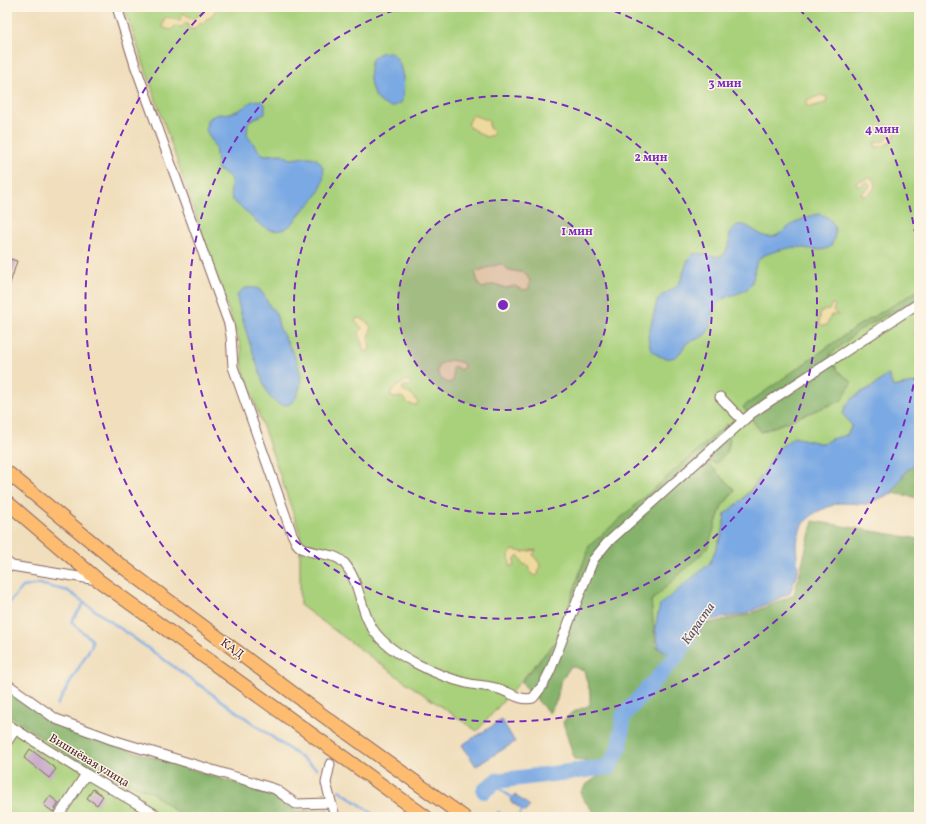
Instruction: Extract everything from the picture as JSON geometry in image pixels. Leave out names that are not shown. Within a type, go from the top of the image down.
[{"type":"highway","name":"КАД","points":[[7,472],[139,580],[464,817]]},
{"type":"highway","name":"КАД","points":[[7,502],[98,580],[426,817]]},
{"type":"street","points":[[117,7],[135,65],[229,324],[232,336],[233,367],[292,534],[298,545],[338,559],[345,564],[359,592],[366,616],[373,630],[380,639],[429,670],[450,679],[498,688],[524,700],[533,698],[543,685],[550,671],[593,560],[608,543],[743,420],[849,348],[919,303]]},
{"type":"street","points":[[720,397],[743,420]]},
{"type":"street","points":[[7,562],[12,566],[98,580]]},
{"type":"street","points":[[7,684],[56,719],[113,740],[275,789],[296,804],[330,803]]},
{"type":"street","name":"Вишнёвая улица","points":[[7,724],[86,774],[160,817]]},
{"type":"street","points":[[7,742],[15,730]]},
{"type":"street","points":[[330,764],[326,783],[330,803],[335,817]]},
{"type":"street","points":[[58,817],[86,774]]},
{"type":"green space","points":[[124,7],[919,7],[919,290],[856,327],[743,407],[761,432],[842,400],[851,382],[838,371],[830,355],[859,330],[919,298],[919,382],[893,387],[888,374],[875,385],[858,394],[847,404],[843,414],[852,425],[847,435],[831,439],[823,444],[809,442],[767,469],[741,501],[725,514],[723,532],[710,563],[687,583],[655,628],[659,648],[655,647],[651,601],[706,549],[722,506],[735,491],[705,461],[725,455],[729,447],[730,426],[589,546],[557,640],[477,731],[401,679],[300,605],[300,533],[243,369],[241,347]]},
{"type":"green space","points":[[919,290],[919,298],[859,330],[830,355],[838,371],[852,382],[842,400],[761,432],[743,407],[856,327]]},
{"type":"green space","points":[[727,424],[730,426],[729,442],[724,455],[716,463],[706,461],[735,490],[722,506],[707,549],[651,601],[656,647],[681,656],[705,624],[747,615],[794,595],[813,521],[919,539],[919,817],[598,817],[583,799],[581,792],[587,784],[599,776],[586,760],[574,759],[563,722],[571,713],[590,705],[590,692],[584,671],[571,666],[560,683],[557,700],[549,713],[538,701],[532,691],[529,692],[521,682],[557,640],[589,546]]},
{"type":"green space","points":[[919,461],[919,498],[892,493],[906,471]]},
{"type":"green space","points":[[7,691],[61,726],[111,744],[273,795],[296,811],[328,810],[329,817],[183,817],[151,792],[82,765],[7,713]]},
{"type":"green space","points":[[7,713],[82,765],[151,792],[183,817],[7,817]]},
{"type":"sand","points":[[206,7],[217,7],[211,17],[206,19],[204,23],[199,24],[195,29],[189,29],[187,22],[182,27],[175,26],[171,30],[163,28],[165,17],[180,20],[183,13],[193,19],[203,13]]},
{"type":"sand","points":[[821,95],[827,97],[826,103],[810,107],[806,105],[806,101]]},
{"type":"sand","points":[[473,115],[489,121],[489,128],[494,132],[493,135],[486,137],[469,127],[468,124]]},
{"type":"sand","points":[[894,125],[896,127],[896,131],[890,142],[883,146],[875,147],[875,142],[884,141],[889,135],[887,131],[880,129],[881,126]]},
{"type":"sand","points":[[870,178],[875,181],[874,189],[868,195],[863,196],[861,193],[869,188],[870,184],[866,182],[860,186],[857,186],[856,182]]},
{"type":"sand","points":[[501,264],[509,270],[525,273],[530,281],[529,289],[522,290],[515,286],[506,288],[494,284],[483,288],[479,286],[475,272]]},
{"type":"sand","points":[[832,303],[835,305],[833,311],[839,315],[831,315],[827,325],[822,326],[819,322],[821,311],[829,310]]},
{"type":"sand","points":[[360,318],[366,321],[371,327],[369,341],[370,348],[367,352],[363,351],[362,343],[358,335],[362,328],[355,322],[356,319]]},
{"type":"sand","points":[[450,360],[463,363],[464,367],[460,370],[455,366],[453,367],[453,381],[448,383],[441,379],[437,371],[440,364]]},
{"type":"sand","points":[[405,381],[410,381],[411,384],[409,386],[403,386],[403,391],[412,395],[418,402],[416,405],[409,404],[402,397],[394,398],[390,395],[392,390]]},
{"type":"sand","points":[[513,550],[523,552],[536,550],[533,555],[540,564],[538,575],[535,576],[531,574],[529,566],[523,564],[518,555],[515,558],[514,566],[510,566],[509,555]]},
{"type":"water","points":[[390,52],[398,61],[404,84],[401,103],[392,107],[379,101],[372,89],[370,81],[370,66],[372,59],[380,53]]},
{"type":"water","points":[[256,100],[262,101],[265,104],[265,114],[251,120],[248,123],[247,134],[261,153],[265,155],[282,154],[290,159],[305,157],[314,158],[319,161],[322,166],[324,176],[315,198],[292,224],[281,230],[268,229],[262,226],[234,202],[231,197],[231,181],[229,177],[218,170],[215,147],[206,130],[207,120],[210,117],[237,111],[250,102]]},
{"type":"water","points":[[819,214],[829,218],[834,226],[835,236],[830,247],[818,250],[794,247],[763,256],[756,265],[750,286],[743,291],[723,299],[717,304],[713,312],[710,327],[704,336],[687,343],[680,353],[673,358],[661,357],[651,350],[648,337],[657,301],[677,286],[686,264],[693,254],[697,253],[716,257],[724,255],[729,244],[730,233],[737,225],[746,226],[766,237],[771,237],[779,234],[800,220]]},
{"type":"water","points":[[245,288],[258,288],[262,292],[277,316],[280,329],[297,362],[301,379],[300,388],[292,402],[287,405],[281,405],[272,400],[262,379],[238,304],[238,294]]},
{"type":"water","points":[[888,374],[893,387],[919,382],[919,461],[906,471],[892,493],[867,504],[838,503],[816,512],[802,524],[796,544],[798,570],[790,593],[745,614],[710,620],[676,657],[659,648],[655,628],[660,605],[710,563],[723,532],[725,514],[741,501],[756,485],[779,448],[794,437],[823,444],[831,439],[847,435],[852,426],[843,414],[845,408],[851,400],[875,385]]},
{"type":"water","points":[[502,720],[515,742],[476,766],[462,745]]},
{"type":"water","points":[[515,795],[530,806],[525,812],[510,801]]},
{"type":"building","points":[[7,258],[17,261],[9,287],[7,287]]},
{"type":"building","points":[[30,749],[56,769],[49,778],[24,758]]},
{"type":"building","points":[[93,789],[103,796],[97,805],[87,798]]},
{"type":"building","points":[[50,796],[59,803],[53,812],[44,805]]},
{"type":"waterway","points":[[7,605],[23,587],[39,584],[68,591],[317,769]]},
{"type":"waterway","points":[[57,705],[92,645],[92,640],[71,622],[85,602]]},
{"type":"waterway","name":"Караста","points":[[484,791],[496,781],[609,767],[620,746],[623,716],[676,657],[688,639]]},
{"type":"waterway","points":[[492,784],[513,798]]},
{"type":"waterway","points":[[339,790],[378,817]]},
{"type":"waterway","points":[[518,817],[522,810]]},
{"type":"waterway","points":[[498,812],[505,817]]}]
